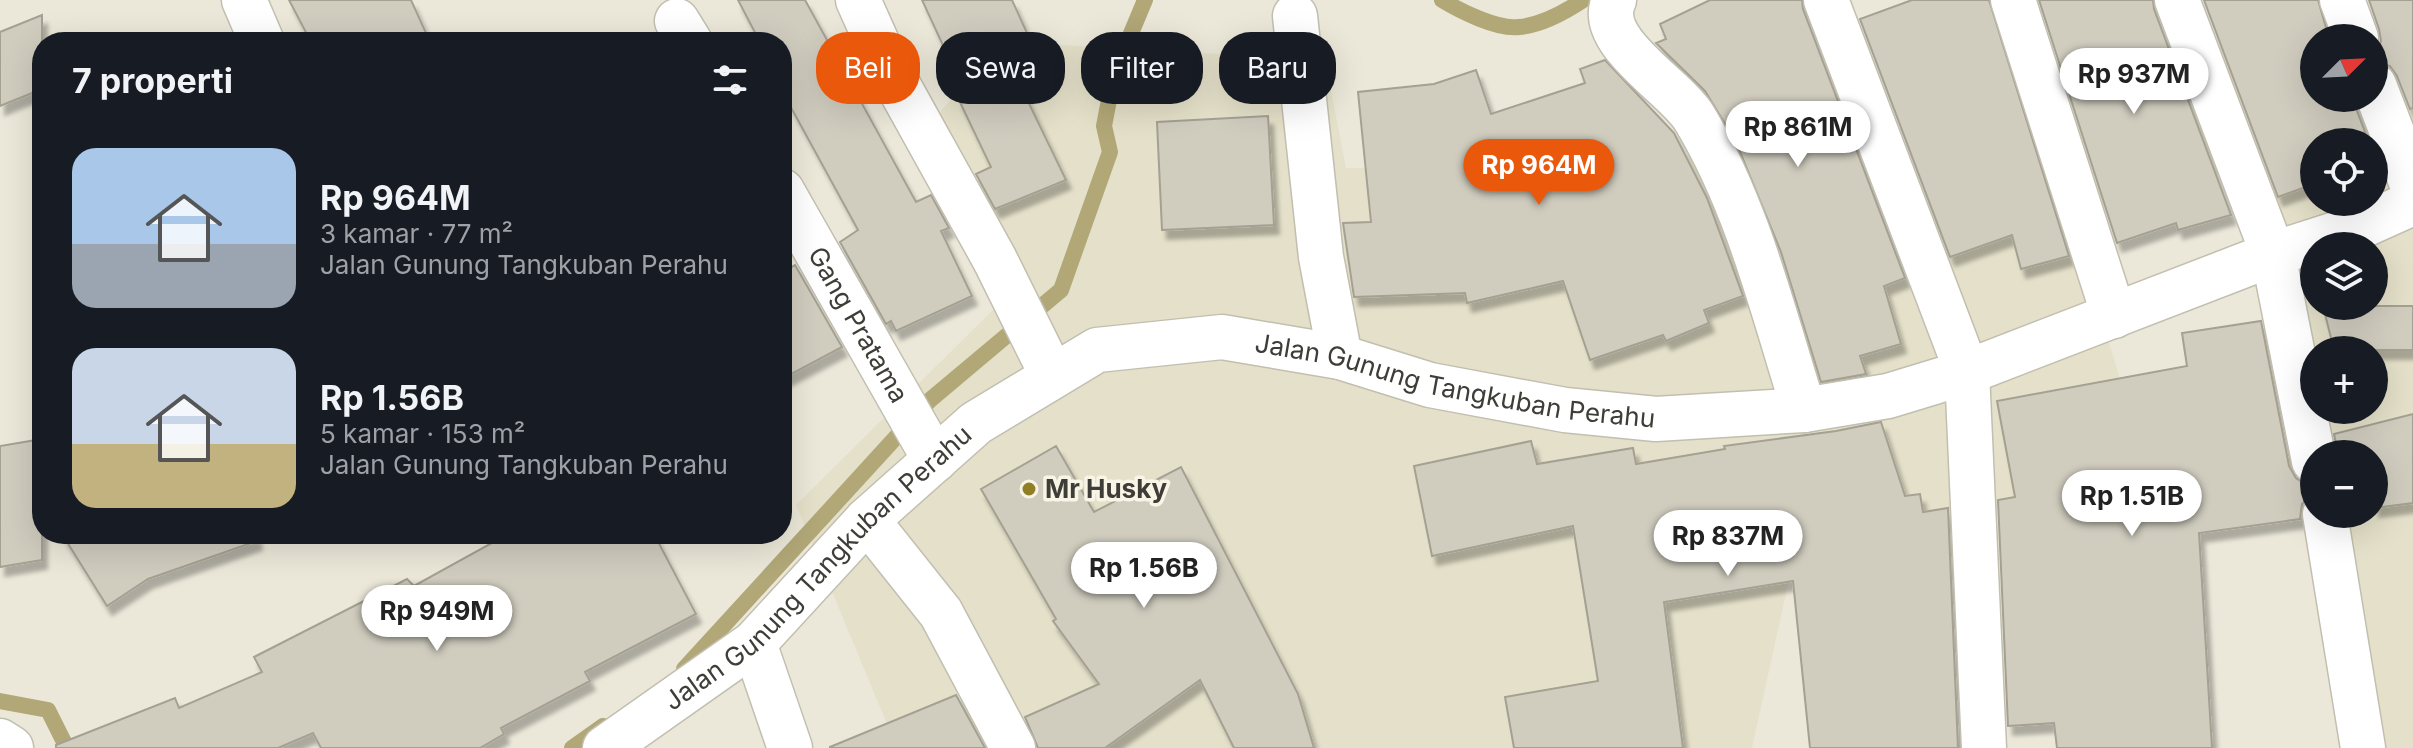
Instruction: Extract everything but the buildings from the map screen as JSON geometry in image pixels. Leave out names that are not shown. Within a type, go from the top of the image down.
[{"type":"street","points":[[244,0],[258,32]]},
{"type":"street","points":[[858,0],[888,67],[995,260],[1052,375]]},
{"type":"street","points":[[1614,0],[1610,23],[1615,31],[1644,68],[1689,107],[1717,155],[1754,255],[1804,410]]},
{"type":"street","points":[[1826,0],[1967,372],[1984,748]]},
{"type":"street","points":[[2013,0],[2114,316]]},
{"type":"street","points":[[2177,0],[2273,254],[2310,440]]},
{"type":"street","points":[[2342,0],[2351,24]]},
{"type":"street","points":[[1295,16],[1321,257],[1340,357]]},
{"type":"street","points":[[2384,112],[2413,187]]},
{"type":"street","name":"Jalan Gunung Tangkuban Perahu","points":[[605,748],[754,643],[867,520],[976,423],[1097,350],[1222,337],[1340,357],[1430,385],[1565,410],[1656,419],[1804,410],[1888,396],[1967,372],[2273,254],[2364,225],[2413,203]]},
{"type":"street","name":"Gang Pratama","points":[[792,209],[935,460]]},
{"type":"street","points":[[867,520],[941,613],[1013,748]]},
{"type":"street","points":[[2327,528],[2363,748]]},
{"type":"street","points":[[754,643],[790,748]]},
{"type":"street","points":[[0,741],[11,748]]},
{"type":"shaded area","points":[[2272,20],[2300,72],[2300,112],[2388,112],[2388,44],[2413,32],[2413,748],[2348,748],[2332,615],[2312,528],[2388,528],[2388,440],[2300,440],[2300,477],[2229,172],[2074,222],[2148,476],[1796,548],[1752,748],[897,748],[796,505],[1002,301],[912,140],[947,104],[1065,104],[1065,45],[1081,46],[1081,104],[1203,104],[1203,53],[1219,54],[1219,104],[1334,104],[1346,168],[1562,169],[1891,132],[2109,34],[2132,91]]},
{"type":"waterway","points":[[684,669],[930,400],[1061,290],[1110,152],[1104,126],[1114,74],[1145,0]]},
{"type":"waterway","points":[[1442,0],[1479,19],[1510,27],[1544,21],[1583,0]]},
{"type":"waterway","points":[[0,701],[48,710],[67,748]]},
{"type":"waterway","points":[[572,748],[603,726]]},
{"type":"place","name":"Mr Husky","points":[[1029,489]]}]
